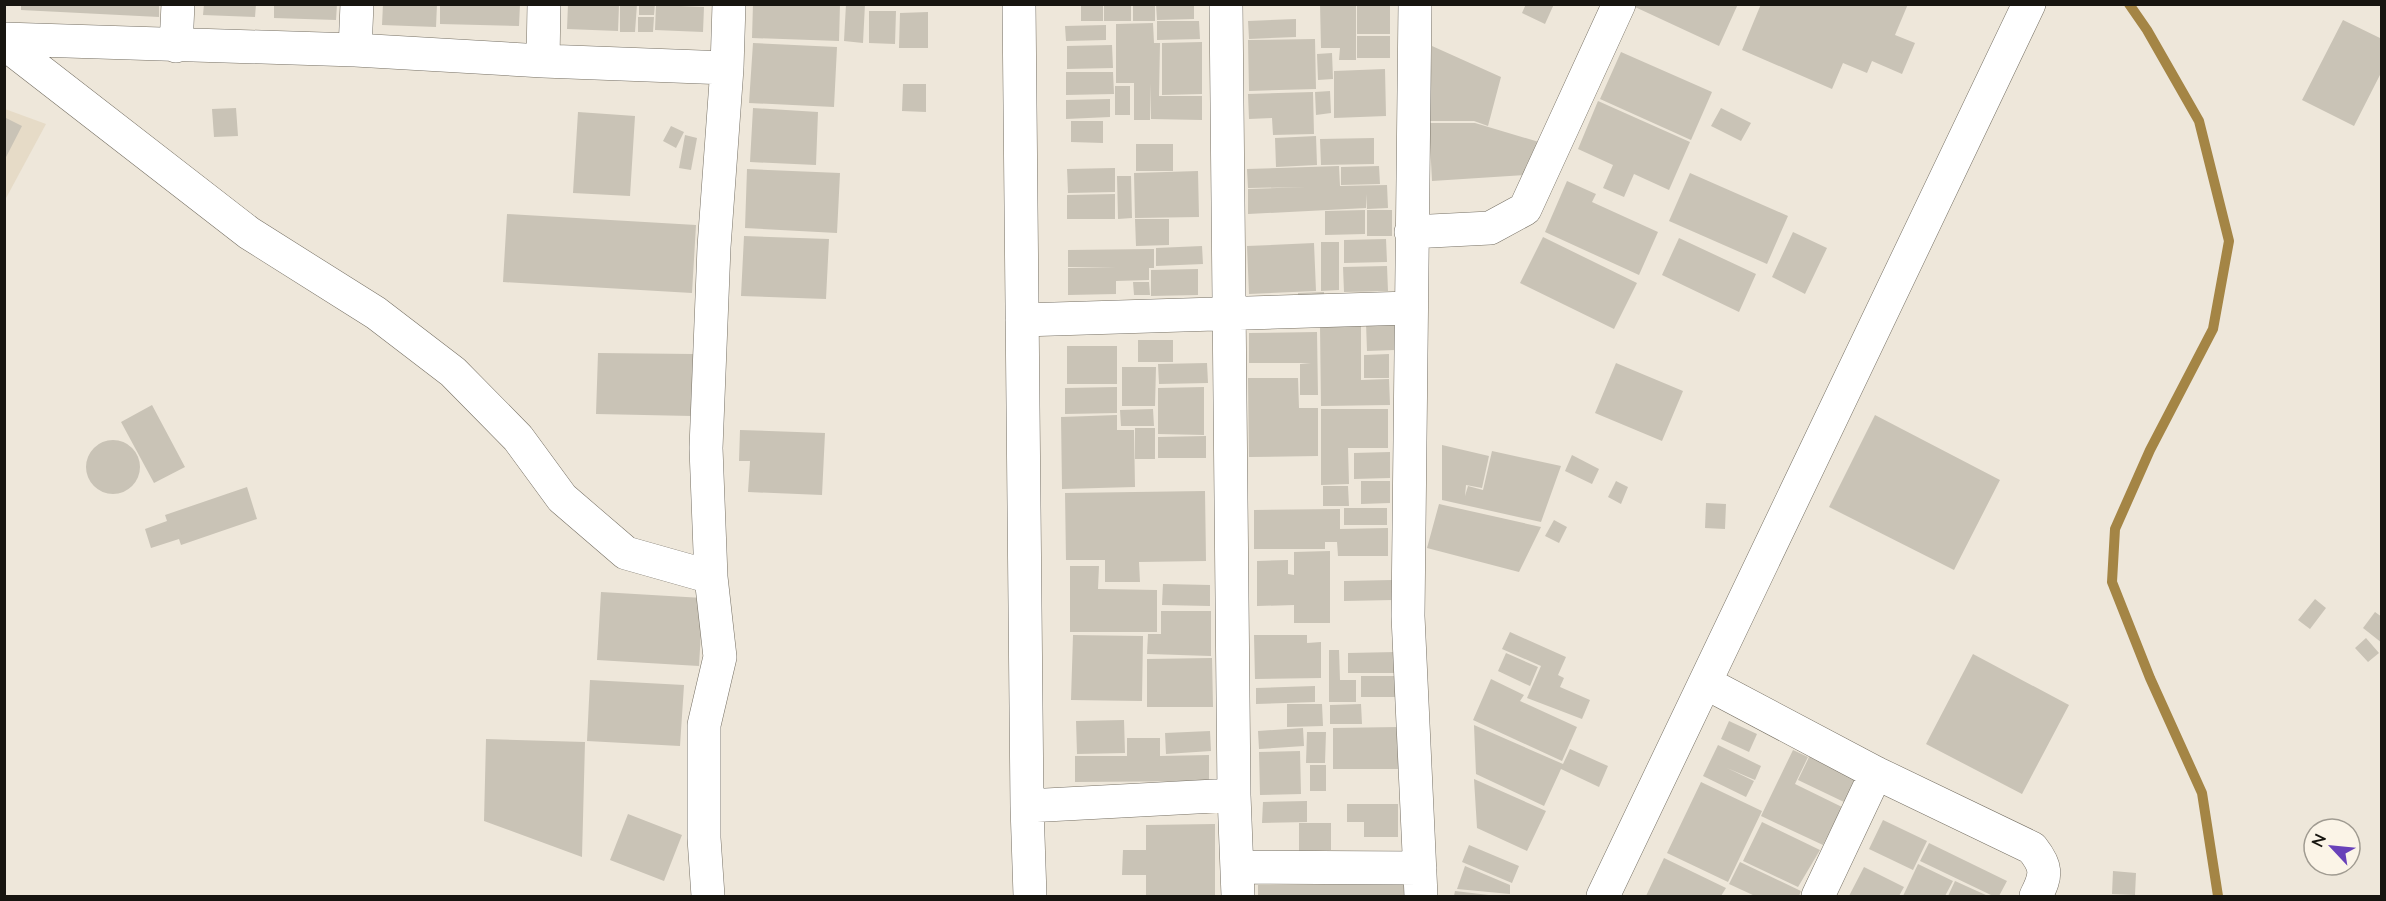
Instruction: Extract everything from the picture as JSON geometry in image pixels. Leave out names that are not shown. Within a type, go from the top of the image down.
[{"type":"street","points":[[176,46],[178,4]]},
{"type":"street","points":[[355,50],[357,4]]},
{"type":"street","points":[[543,61],[544,4]]},
{"type":"street","points":[[708,897],[704,838],[704,725],[720,657],[711,577],[706,448],[714,247],[727,68],[729,4]]},
{"type":"street","points":[[1019,4],[1027,806],[1030,897]]},
{"type":"street","points":[[1226,4],[1231,315],[1234,795],[1238,882],[1420,882],[1408,616],[1415,4]]},
{"type":"street","points":[[1411,232],[1490,228],[1525,209],[1619,4]]},
{"type":"street","points":[[1603,897],[2029,4]]},
{"type":"street","points":[[4,41],[355,50],[543,61],[727,68]]},
{"type":"street","points":[[4,41],[249,233],[376,313],[453,372],[518,438],[562,498],[627,553],[711,577]]},
{"type":"street","points":[[1022,320],[1410,308]]},
{"type":"street","points":[[1706,683],[1876,773],[2032,848],[2044,863],[2043,882],[2036,897]]},
{"type":"street","points":[[1818,897],[1876,773]]},
{"type":"street","points":[[1027,806],[1234,795]]},
{"type":"shaded area","points":[[5,109],[46,124],[5,200]]},
{"type":"building","points":[[21,4],[159,4],[159,17],[21,10]]},
{"type":"building","points":[[204,4],[256,4],[255,17],[203,15]]},
{"type":"building","points":[[274,4],[337,4],[336,20],[274,18]]},
{"type":"building","points":[[383,4],[437,4],[436,27],[382,25]]},
{"type":"building","points":[[440,4],[520,4],[519,26],[440,24]]},
{"type":"building","points":[[568,4],[619,5],[618,31],[567,29]]},
{"type":"building","points":[[620,4],[637,4],[635,32],[620,32]]},
{"type":"building","points":[[639,4],[655,4],[654,15],[639,15]]},
{"type":"building","points":[[753,4],[840,4],[839,41],[752,38]]},
{"type":"building","points":[[846,4],[865,4],[863,43],[844,41]]},
{"type":"building","points":[[1081,4],[1103,4],[1103,21],[1081,21]]},
{"type":"building","points":[[1104,4],[1131,4],[1131,21],[1104,21]]},
{"type":"building","points":[[1133,4],[1155,4],[1155,21],[1133,21]]},
{"type":"building","points":[[1156,4],[1194,4],[1194,19],[1157,20]]},
{"type":"building","points":[[1320,4],[1356,4],[1356,60],[1339,60],[1340,48],[1321,48]]},
{"type":"building","points":[[1357,4],[1390,4],[1390,34],[1357,34]]},
{"type":"building","points":[[1526,4],[1554,4],[1545,24],[1522,13]]},
{"type":"building","points":[[1636,4],[1738,4],[1719,46],[1635,7]]},
{"type":"building","points":[[1761,4],[1908,4],[1895,35],[1915,43],[1902,74],[1872,61],[1867,73],[1843,63],[1832,89],[1742,50]]},
{"type":"building","points":[[656,5],[704,7],[703,32],[655,30]]},
{"type":"building","points":[[869,11],[896,11],[895,44],[869,43]]},
{"type":"building","points":[[928,12],[928,48],[899,48],[900,13]]},
{"type":"building","points":[[638,17],[654,17],[653,32],[638,32]]},
{"type":"building","points":[[1296,19],[1296,37],[1249,39],[1248,21]]},
{"type":"building","points":[[2343,20],[2382,39],[2382,71],[2354,126],[2302,100]]},
{"type":"building","points":[[1157,21],[1199,21],[1200,39],[1157,40]]},
{"type":"building","points":[[1153,23],[1154,43],[1160,43],[1159,96],[1202,96],[1202,120],[1151,119],[1150,83],[1150,120],[1134,120],[1134,83],[1116,83],[1116,24]]},
{"type":"building","points":[[1106,25],[1106,40],[1066,41],[1065,26]]},
{"type":"building","points":[[1357,36],[1390,36],[1390,58],[1357,58]]},
{"type":"building","points":[[1315,39],[1316,89],[1249,91],[1248,40]]},
{"type":"building","points":[[1202,42],[1202,94],[1162,95],[1162,43]]},
{"type":"building","points":[[753,43],[837,47],[834,107],[749,103]]},
{"type":"building","points":[[1112,45],[1113,68],[1067,69],[1067,46]]},
{"type":"building","points":[[1432,46],[1501,77],[1488,126],[1474,121],[1429,121]]},
{"type":"building","points":[[1621,52],[1712,92],[1691,140],[1600,99]]},
{"type":"building","points":[[1332,53],[1333,79],[1318,80],[1317,54]]},
{"type":"building","points":[[1385,69],[1386,116],[1334,118],[1334,71]]},
{"type":"building","points":[[1066,72],[1113,72],[1114,94],[1066,95]]},
{"type":"building","points":[[903,84],[926,84],[926,112],[902,111]]},
{"type":"building","points":[[1115,86],[1130,86],[1130,115],[1115,115]]},
{"type":"building","points":[[1330,91],[1331,113],[1316,115],[1315,92]]},
{"type":"building","points":[[1313,92],[1314,134],[1273,135],[1272,118],[1249,119],[1248,94]]},
{"type":"building","points":[[1110,99],[1110,117],[1066,119],[1066,100]]},
{"type":"building","points":[[1598,101],[1690,142],[1669,190],[1634,174],[1624,197],[1603,188],[1613,165],[1578,149]]},
{"type":"building","points":[[236,108],[238,136],[214,137],[212,109]]},
{"type":"building","points":[[753,108],[818,112],[816,165],[750,162]]},
{"type":"building","points":[[1721,108],[1751,123],[1741,141],[1711,126]]},
{"type":"building","points":[[578,112],[635,116],[630,196],[573,193]]},
{"type":"building","points":[[4,117],[22,126],[4,161]]},
{"type":"building","points":[[1071,121],[1103,121],[1103,143],[1071,142]]},
{"type":"building","points":[[1429,123],[1475,123],[1539,142],[1525,175],[1432,181]]},
{"type":"building","points":[[671,126],[684,132],[676,148],[663,141]]},
{"type":"building","points":[[685,135],[697,138],[691,170],[679,168]]},
{"type":"building","points":[[1316,136],[1317,165],[1276,167],[1275,138]]},
{"type":"building","points":[[1374,138],[1374,164],[1321,165],[1320,139]]},
{"type":"building","points":[[1136,144],[1173,144],[1173,171],[1136,171]]},
{"type":"building","points":[[1339,166],[1340,186],[1387,185],[1388,208],[1367,209],[1366,194],[1366,208],[1248,214],[1248,189],[1307,187],[1248,188],[1247,169]]},
{"type":"building","points":[[1379,166],[1380,184],[1341,185],[1341,167]]},
{"type":"building","points":[[1115,168],[1115,192],[1068,193],[1067,169]]},
{"type":"building","points":[[747,169],[840,173],[837,233],[745,228]]},
{"type":"building","points":[[1198,171],[1199,217],[1135,218],[1134,173]]},
{"type":"building","points":[[1690,173],[1788,216],[1767,264],[1669,221]]},
{"type":"building","points":[[1117,176],[1131,176],[1132,218],[1118,219]]},
{"type":"building","points":[[1567,181],[1596,194],[1592,202],[1658,232],[1639,275],[1545,232]]},
{"type":"building","points":[[1115,194],[1115,219],[1067,219],[1067,195]]},
{"type":"building","points":[[1365,210],[1365,234],[1325,235],[1325,211]]},
{"type":"building","points":[[1367,210],[1392,210],[1392,236],[1367,236]]},
{"type":"building","points":[[507,214],[696,225],[692,293],[503,282]]},
{"type":"building","points":[[1135,219],[1169,219],[1169,245],[1136,246]]},
{"type":"building","points":[[1793,232],[1827,248],[1805,294],[1772,277]]},
{"type":"building","points":[[744,236],[829,239],[826,299],[741,296]]},
{"type":"building","points":[[1543,237],[1637,283],[1614,329],[1520,283]]},
{"type":"building","points":[[1679,238],[1756,274],[1739,312],[1662,275]]},
{"type":"building","points":[[1386,239],[1387,262],[1344,263],[1344,240]]},
{"type":"building","points":[[1321,242],[1339,242],[1339,290],[1321,291]]},
{"type":"building","points":[[1314,243],[1316,291],[1249,294],[1247,246]]},
{"type":"building","points":[[1202,246],[1203,264],[1156,266],[1156,248]]},
{"type":"building","points":[[1154,249],[1154,268],[1149,268],[1149,280],[1116,281],[1116,294],[1068,295],[1068,268],[1116,267],[1068,267],[1068,250]]},
{"type":"building","points":[[1387,266],[1388,291],[1344,292],[1343,267]]},
{"type":"building","points":[[1198,269],[1198,295],[1151,296],[1151,270]]},
{"type":"building","points":[[1133,282],[1149,282],[1150,295],[1134,295]]},
{"type":"building","points":[[1324,292],[1324,304],[1298,305],[1298,293]]},
{"type":"building","points":[[1395,322],[1395,350],[1367,351],[1366,323]]},
{"type":"building","points":[[1320,326],[1361,326],[1361,380],[1389,379],[1390,405],[1321,406]]},
{"type":"building","points":[[1317,332],[1318,395],[1300,395],[1300,364],[1311,363],[1249,363],[1249,333]]},
{"type":"building","points":[[1138,340],[1173,340],[1173,362],[1138,362]]},
{"type":"building","points":[[1067,346],[1117,346],[1117,384],[1067,384]]},
{"type":"building","points":[[598,353],[693,354],[692,416],[596,414]]},
{"type":"building","points":[[1389,354],[1389,378],[1364,378],[1364,355]]},
{"type":"building","points":[[1207,363],[1208,383],[1159,384],[1158,364]]},
{"type":"building","points":[[1616,363],[1683,391],[1662,441],[1595,413]]},
{"type":"building","points":[[1122,367],[1156,367],[1155,406],[1122,406]]},
{"type":"building","points":[[1248,378],[1298,378],[1299,408],[1318,408],[1318,456],[1249,457]]},
{"type":"building","points":[[1117,387],[1117,413],[1065,414],[1065,388]]},
{"type":"building","points":[[1204,387],[1204,435],[1158,434],[1158,388]]},
{"type":"building","points":[[152,405],[185,467],[154,483],[121,422]]},
{"type":"building","points":[[1153,409],[1154,426],[1121,426],[1120,410]]},
{"type":"building","points":[[1321,409],[1388,409],[1388,448],[1348,448],[1349,484],[1321,485]]},
{"type":"building","points":[[1117,415],[1117,430],[1134,430],[1135,487],[1062,489],[1061,417]]},
{"type":"building","points":[[1875,415],[2000,480],[1954,570],[1829,507]]},
{"type":"building","points":[[1135,428],[1155,428],[1155,459],[1135,459]]},
{"type":"building","points":[[740,430],[825,433],[822,495],[748,492],[750,461],[739,461]]},
{"type":"building","points":[[1206,436],[1206,458],[1158,458],[1158,437]]},
{"type":"building","points":[[113,440],[123,442],[132,448],[138,457],[140,467],[138,477],[132,486],[123,492],[113,494],[103,492],[94,486],[88,477],[86,467],[88,457],[94,448],[103,442]]},
{"type":"building","points":[[1442,445],[1489,456],[1482,488],[1466,485],[1465,496],[1468,486],[1483,490],[1492,451],[1561,466],[1541,522],[1442,500]]},
{"type":"building","points":[[1390,452],[1390,478],[1354,479],[1354,453]]},
{"type":"building","points":[[1572,455],[1599,469],[1592,484],[1565,471]]},
{"type":"building","points":[[1361,481],[1390,481],[1390,503],[1361,504]]},
{"type":"building","points":[[1616,481],[1628,487],[1621,504],[1608,497]]},
{"type":"building","points":[[1323,486],[1348,486],[1349,506],[1323,506]]},
{"type":"building","points":[[247,487],[257,519],[181,545],[179,539],[151,548],[145,529],[167,521],[165,515]]},
{"type":"building","points":[[1205,491],[1206,561],[1139,562],[1140,582],[1105,582],[1105,560],[1066,560],[1065,493]]},
{"type":"building","points":[[1706,503],[1726,504],[1725,529],[1705,528]]},
{"type":"building","points":[[1439,504],[1541,527],[1519,572],[1427,548]]},
{"type":"building","points":[[1344,508],[1387,508],[1387,525],[1344,525]]},
{"type":"building","points":[[1340,509],[1340,529],[1388,528],[1388,556],[1338,556],[1337,542],[1325,542],[1325,549],[1254,549],[1254,510]]},
{"type":"building","points":[[1554,520],[1567,527],[1559,543],[1545,536]]},
{"type":"building","points":[[1330,551],[1330,623],[1294,623],[1294,605],[1257,606],[1257,561],[1288,560],[1288,574],[1294,575],[1294,552]]},
{"type":"building","points":[[1070,566],[1099,566],[1098,589],[1157,590],[1157,632],[1070,632]]},
{"type":"building","points":[[1392,580],[1393,600],[1344,601],[1344,581]]},
{"type":"building","points":[[1163,584],[1210,585],[1210,606],[1162,605]]},
{"type":"building","points":[[601,592],[703,598],[699,666],[597,660]]},
{"type":"building","points":[[2315,599],[2326,608],[2310,629],[2298,620]]},
{"type":"building","points":[[1161,611],[1211,611],[1211,656],[1147,654],[1148,634],[1161,634]]},
{"type":"building","points":[[2375,612],[2382,617],[2382,643],[2363,628]]},
{"type":"building","points":[[1510,632],[1566,657],[1558,675],[1564,678],[1560,687],[1590,700],[1582,719],[1527,698],[1541,666],[1502,649]]},
{"type":"building","points":[[1073,635],[1143,636],[1142,701],[1071,700]]},
{"type":"building","points":[[1254,635],[1307,635],[1307,643],[1321,642],[1321,678],[1255,679]]},
{"type":"building","points":[[2366,638],[2379,653],[2368,662],[2355,648]]},
{"type":"building","points":[[1329,650],[1339,650],[1340,680],[1356,680],[1356,702],[1329,702]]},
{"type":"building","points":[[1396,652],[1396,673],[1348,673],[1348,653]]},
{"type":"building","points":[[1506,653],[1538,667],[1530,686],[1498,671]]},
{"type":"building","points":[[1973,654],[2069,705],[2022,794],[1926,744]]},
{"type":"building","points":[[1212,658],[1213,707],[1147,707],[1147,659]]},
{"type":"building","points":[[1361,676],[1397,676],[1397,697],[1361,697]]},
{"type":"building","points":[[1491,679],[1524,695],[1520,701],[1577,727],[1562,761],[1473,720]]},
{"type":"building","points":[[590,680],[684,685],[680,746],[587,741]]},
{"type":"building","points":[[1315,686],[1315,702],[1256,704],[1256,688]]},
{"type":"building","points":[[1287,704],[1322,704],[1323,726],[1287,727]]},
{"type":"building","points":[[1361,704],[1362,724],[1330,724],[1330,705]]},
{"type":"building","points":[[1124,720],[1125,753],[1077,754],[1076,721]]},
{"type":"building","points":[[1729,721],[1757,734],[1749,752],[1721,739]]},
{"type":"building","points":[[1474,725],[1563,764],[1570,749],[1608,766],[1599,787],[1561,769],[1544,806],[1476,774]]},
{"type":"building","points":[[1399,727],[1399,769],[1333,769],[1333,728]]},
{"type":"building","points":[[1303,728],[1304,746],[1259,749],[1258,731]]},
{"type":"building","points":[[1210,731],[1211,751],[1166,754],[1165,733]]},
{"type":"building","points":[[1307,732],[1326,732],[1325,763],[1306,763]]},
{"type":"building","points":[[1127,738],[1160,738],[1160,756],[1209,755],[1209,781],[1075,782],[1075,756],[1127,756]]},
{"type":"building","points":[[486,739],[585,742],[582,857],[484,821]]},
{"type":"building","points":[[1718,745],[1761,766],[1755,780],[1727,768],[1754,781],[1746,797],[1703,776]]},
{"type":"building","points":[[1793,750],[1808,757],[1795,784],[1842,807],[1823,845],[1761,816]]},
{"type":"building","points":[[1300,751],[1301,794],[1260,795],[1259,752]]},
{"type":"building","points":[[1810,755],[1856,777],[1844,802],[1798,780]]},
{"type":"building","points":[[1310,765],[1326,765],[1326,791],[1310,791]]},
{"type":"building","points":[[1474,779],[1546,811],[1527,851],[1477,828]]},
{"type":"building","points":[[1701,782],[1762,811],[1728,882],[1667,853]]},
{"type":"building","points":[[1307,801],[1307,822],[1262,823],[1263,802]]},
{"type":"building","points":[[1347,804],[1398,804],[1398,837],[1364,837],[1364,822],[1347,822]]},
{"type":"building","points":[[628,814],[682,835],[664,881],[610,860]]},
{"type":"building","points":[[1883,820],[1927,841],[1913,870],[1869,849]]},
{"type":"building","points":[[1762,822],[1820,850],[1798,887],[1743,861]]},
{"type":"building","points":[[1299,823],[1331,823],[1331,850],[1299,851]]},
{"type":"building","points":[[1215,824],[1215,896],[1146,896],[1146,875],[1122,875],[1123,850],[1146,850],[1146,825]]},
{"type":"building","points":[[1929,843],[2007,881],[1999,896],[1993,896],[1920,861]]},
{"type":"building","points":[[1469,845],[1519,866],[1512,883],[1462,862]]},
{"type":"building","points":[[1664,858],[1726,888],[1721,896],[1646,896]]},
{"type":"building","points":[[1740,862],[1801,891],[1799,896],[1755,896],[1729,884]]},
{"type":"building","points":[[1918,864],[1953,881],[1945,896],[1903,896]]},
{"type":"building","points":[[1465,866],[1510,885],[1510,894],[1457,889]]},
{"type":"building","points":[[1864,867],[1904,887],[1899,896],[1849,896]]},
{"type":"building","points":[[2113,871],[2136,873],[2135,895],[2112,894]]},
{"type":"building","points":[[1955,881],[1988,896],[1948,896]]},
{"type":"building","points":[[1408,884],[1408,896],[1258,896],[1258,885]]},
{"type":"building","points":[[1455,891],[1489,895],[1489,896],[1454,896]]},
{"type":"waterway","points":[[2129,4],[2147,30],[2199,121],[2229,241],[2213,329],[2150,450],[2115,529],[2112,582],[2150,678],[2202,793],[2218,896]]}]
